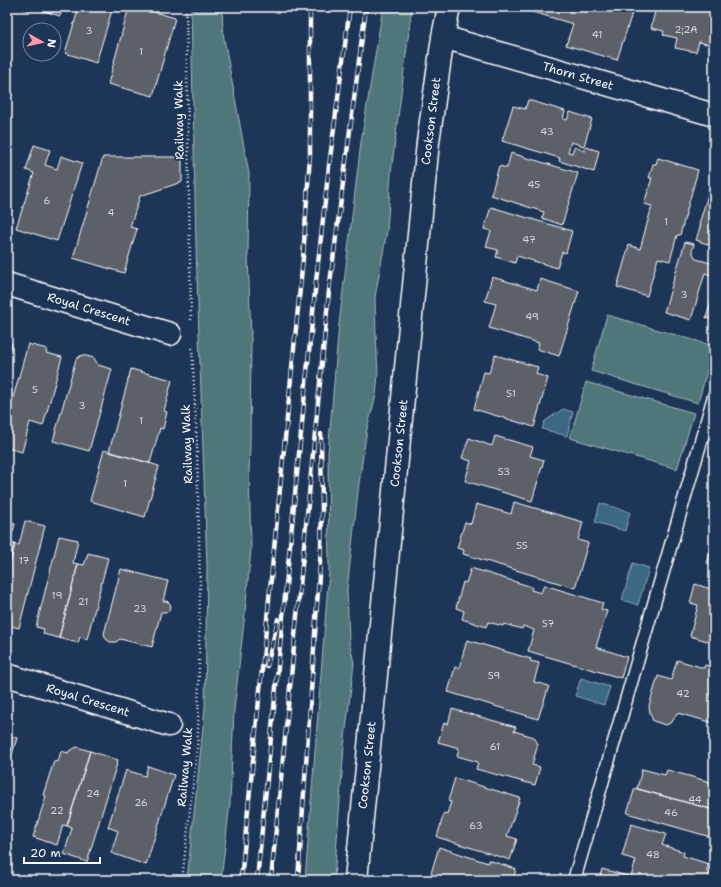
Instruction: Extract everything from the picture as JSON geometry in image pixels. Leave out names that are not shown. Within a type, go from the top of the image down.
[{"type":"street","name":"Cookson Street","points":[[356,880],[428,142],[449,7]]},
{"type":"street","name":"Thorn Street","points":[[443,38],[714,115]]},
{"type":"street","name":"Royal Crescent","points":[[7,284],[170,334]]},
{"type":"street","name":"Royal Crescent","points":[[7,675],[169,726]]},
{"type":"lane","points":[[574,880],[714,396]]},
{"type":"path","name":"Railway Walk","points":[[186,7],[191,331]]},
{"type":"path","name":"Railway Walk","points":[[182,880],[197,749],[199,671],[200,584],[197,445],[192,338]]},
{"type":"green space","points":[[191,7],[222,7],[223,33],[249,174],[248,255],[251,338],[249,473],[251,549],[234,710],[230,803],[221,880],[187,880],[205,708],[207,566],[196,247]]},
{"type":"green space","points":[[383,7],[412,7],[391,173],[387,231],[375,297],[378,375],[376,395],[367,429],[359,483],[347,590],[349,641],[354,663],[344,746],[334,880],[305,880],[329,571],[328,453],[339,324],[361,142]]},
{"type":"green space","points":[[607,315],[714,346],[698,403],[591,371]]},
{"type":"green space","points":[[586,382],[694,413],[677,469],[570,438]]},
{"type":"water","points":[[563,409],[573,412],[567,436],[542,429],[545,421]]},
{"type":"water","points":[[600,503],[630,512],[625,531],[595,522]]},
{"type":"water","points":[[633,563],[649,568],[638,605],[622,600]]},
{"type":"water","points":[[581,678],[610,687],[604,705],[575,696]]},
{"type":"building","points":[[16,7],[31,7],[30,11]]},
{"type":"building","points":[[31,7],[63,7],[60,16]]},
{"type":"building","points":[[79,7],[113,7],[96,63],[65,53]]},
{"type":"building","points":[[129,7],[137,7],[175,18],[153,96],[108,84]]},
{"type":"building","points":[[516,7],[634,7],[617,60],[566,45],[573,24]]},
{"type":"building","points":[[656,7],[714,7],[714,33],[711,45],[699,42],[696,52],[675,48],[677,38],[663,35],[664,31],[651,28]]},
{"type":"building","points":[[528,100],[565,111],[563,119],[567,120],[570,112],[592,119],[584,146],[571,142],[568,152],[572,153],[574,147],[585,151],[586,147],[599,151],[594,172],[559,161],[560,158],[502,141],[513,106],[525,109]]},
{"type":"building","points":[[34,145],[50,150],[45,165],[57,169],[61,156],[82,163],[57,241],[16,228],[34,173],[26,170]]},
{"type":"building","points":[[511,153],[578,173],[562,225],[542,218],[544,212],[491,195],[499,166],[507,168]]},
{"type":"building","points":[[103,157],[182,157],[182,182],[140,196],[130,227],[137,229],[124,273],[73,258]]},
{"type":"building","points":[[658,158],[698,170],[680,235],[677,235],[670,261],[658,258],[647,296],[617,287],[629,245],[640,249],[652,206],[644,204],[652,178],[649,178],[653,164],[656,164]]},
{"type":"building","points":[[7,168],[12,169],[7,186]]},
{"type":"building","points":[[713,178],[714,232],[710,245],[696,240],[701,224],[699,224]]},
{"type":"building","points":[[491,207],[572,231],[566,253],[562,252],[557,268],[517,256],[515,263],[496,257],[498,250],[486,247],[491,231],[484,229]]},
{"type":"building","points":[[685,242],[694,244],[692,251],[696,259],[714,264],[714,276],[705,273],[691,320],[664,312]]},
{"type":"building","points":[[492,277],[537,290],[540,279],[579,291],[559,356],[537,349],[539,343],[489,328],[496,304],[485,301]]},
{"type":"building","points":[[714,291],[714,320],[706,318]]},
{"type":"building","points":[[7,343],[12,344],[7,361]]},
{"type":"building","points":[[28,344],[47,349],[46,353],[62,357],[43,426],[30,422],[22,452],[7,448],[7,420]]},
{"type":"building","points":[[82,355],[94,358],[98,365],[112,369],[89,451],[53,441],[76,359]]},
{"type":"building","points":[[495,355],[538,367],[536,374],[548,378],[534,427],[474,409],[484,372],[489,373]]},
{"type":"building","points":[[131,369],[172,380],[164,411],[167,412],[163,429],[160,428],[150,463],[109,452]]},
{"type":"building","points":[[495,436],[533,447],[530,456],[544,460],[532,501],[465,481],[471,461],[462,458],[469,438],[492,446]]},
{"type":"building","points":[[104,450],[159,466],[145,517],[90,501]]},
{"type":"building","points":[[514,502],[583,522],[578,540],[588,543],[575,588],[463,554],[464,550],[457,548],[465,522],[471,524],[476,504],[511,514]]},
{"type":"building","points":[[25,521],[45,526],[19,628],[7,625],[7,575],[15,544],[19,545]]},
{"type":"building","points":[[7,522],[15,524],[10,543],[15,544],[7,575]]},
{"type":"building","points":[[59,536],[78,540],[73,563],[78,564],[59,638],[43,634],[44,629],[36,627]]},
{"type":"building","points":[[714,539],[714,565],[707,563]]},
{"type":"building","points":[[88,553],[108,558],[87,639],[80,637],[78,643],[59,638],[78,564],[84,565]]},
{"type":"building","points":[[471,568],[532,587],[531,590],[541,593],[544,585],[603,603],[601,609],[607,611],[596,647],[627,657],[621,678],[528,651],[534,630],[523,626],[522,629],[504,624],[503,626],[488,622],[486,627],[462,619],[464,611],[456,608],[463,582],[466,583]]},
{"type":"building","points":[[121,569],[168,581],[163,601],[167,601],[171,605],[169,611],[161,612],[152,647],[120,639],[116,642],[110,642],[106,639],[104,634]]},
{"type":"building","points":[[695,584],[714,590],[714,643],[690,636],[698,605],[690,603]]},
{"type":"building","points":[[467,640],[531,659],[530,661],[539,663],[534,682],[549,686],[538,719],[448,692],[455,667],[459,668]]},
{"type":"building","points":[[677,660],[704,668],[705,665],[714,667],[714,723],[677,713],[672,722],[666,725],[653,721],[649,706],[658,676],[671,680]]},
{"type":"building","points":[[452,709],[516,727],[514,731],[534,737],[538,744],[532,765],[540,767],[535,785],[476,769],[478,762],[457,756],[459,748],[438,742],[444,723],[448,724]]},
{"type":"building","points":[[7,735],[17,738],[7,771]]},
{"type":"building","points":[[77,747],[90,751],[67,826],[63,825],[57,845],[33,837],[46,796],[43,795],[54,761],[58,762],[61,751],[68,753]]},
{"type":"building","points":[[90,751],[118,760],[87,862],[64,854],[72,828],[67,826]]},
{"type":"building","points":[[148,766],[174,775],[146,865],[111,853],[118,831],[108,827],[126,770],[145,776]]},
{"type":"building","points":[[642,769],[665,775],[667,770],[714,783],[714,810],[637,789]]},
{"type":"building","points":[[455,778],[520,798],[507,836],[517,839],[510,860],[437,837],[444,813],[447,814],[451,802],[448,801]]},
{"type":"building","points":[[635,788],[714,810],[714,838],[627,813]]},
{"type":"building","points":[[631,824],[666,834],[662,845],[684,852],[683,856],[709,864],[706,871],[711,873],[709,880],[599,880],[602,869],[631,877],[636,860],[622,856]]},
{"type":"building","points":[[439,847],[488,863],[488,860],[516,869],[513,880],[429,880]]},
{"type":"railway","points":[[241,880],[303,258],[310,155],[310,7]]},
{"type":"railway","points":[[257,880],[316,281],[329,166],[350,7]]},
{"type":"railway","points":[[271,880],[329,291],[366,7]]},
{"type":"railway","points":[[298,880],[321,547],[321,434]]},
{"type":"railway","points":[[267,666],[278,619]]}]
